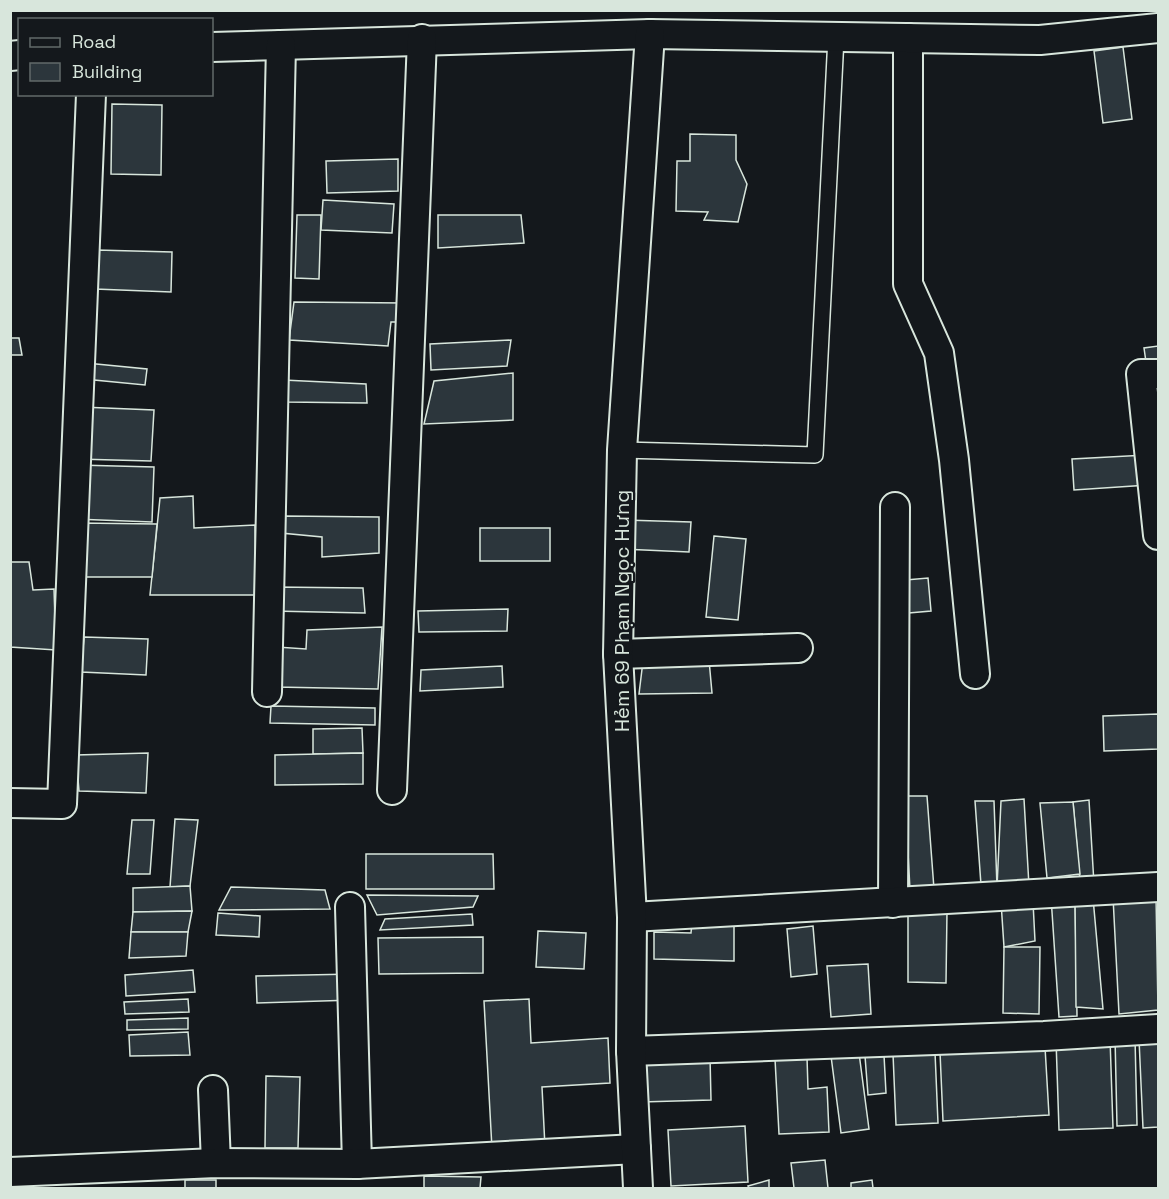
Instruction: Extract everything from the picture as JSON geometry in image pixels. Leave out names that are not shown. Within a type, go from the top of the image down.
[{"type":"street","points":[[213,47],[650,34],[1040,40],[1158,28]]},
{"type":"street","name":"Hẻm 69 Phạm Ngọc Hưng","points":[[638,1188],[631,1051],[632,917],[618,654],[622,450],[650,34]]},
{"type":"street","points":[[908,38],[908,284],[939,353],[954,460],[975,675]]},
{"type":"street","points":[[392,790],[422,39]]},
{"type":"street","points":[[267,692],[281,45]]},
{"type":"street","points":[[10,803],[62,804],[91,96]]},
{"type":"street","points":[[1158,374],[1141,374],[1158,535]]},
{"type":"street","points":[[893,903],[895,507]]},
{"type":"street","points":[[618,654],[798,648]]},
{"type":"street","points":[[632,917],[893,903],[965,896],[1158,887]]},
{"type":"street","points":[[350,907],[357,1164]]},
{"type":"street","points":[[631,1051],[1044,1036],[1158,1029]]},
{"type":"street","points":[[213,1090],[216,1163]]},
{"type":"street","points":[[10,1172],[216,1163],[357,1164],[636,1149]]},
{"type":"lane","points":[[622,450],[815,455],[836,37]]},
{"type":"building","points":[[1123,47],[1132,119],[1103,123],[1094,51]]},
{"type":"building","points":[[112,104],[162,105],[161,175],[111,174]]},
{"type":"building","points":[[690,134],[736,135],[736,160],[747,184],[738,222],[704,220],[708,212],[676,211],[677,161],[690,161]]},
{"type":"building","points":[[398,159],[398,191],[327,193],[326,161]]},
{"type":"building","points":[[323,200],[394,204],[392,233],[321,230]]},
{"type":"building","points":[[297,215],[321,215],[319,279],[295,278]]},
{"type":"building","points":[[438,215],[521,215],[524,243],[438,248]]},
{"type":"building","points":[[96,250],[172,252],[171,292],[95,289]]},
{"type":"building","points":[[294,302],[405,303],[402,322],[391,322],[388,346],[289,340]]},
{"type":"building","points":[[10,338],[19,338],[22,355],[10,355]]},
{"type":"building","points":[[511,340],[507,366],[431,370],[430,344]]},
{"type":"building","points":[[1158,346],[1158,368],[1147,369],[1144,348]]},
{"type":"building","points":[[86,363],[147,369],[145,385],[84,379]]},
{"type":"building","points":[[513,373],[513,420],[424,424],[434,381]]},
{"type":"building","points":[[283,380],[366,384],[367,403],[286,402]]},
{"type":"building","points":[[81,407],[154,410],[151,461],[77,459]]},
{"type":"building","points":[[1146,455],[1148,485],[1074,490],[1072,459]]},
{"type":"building","points":[[77,465],[154,467],[152,522],[74,519]]},
{"type":"building","points":[[193,496],[194,528],[255,525],[256,595],[150,595],[160,498]]},
{"type":"building","points":[[284,516],[379,517],[379,553],[322,557],[322,537],[281,533]]},
{"type":"building","points":[[624,520],[691,522],[689,552],[622,549]]},
{"type":"building","points":[[79,523],[157,524],[152,577],[77,577]]},
{"type":"building","points":[[480,528],[550,528],[550,561],[480,561]]},
{"type":"building","points":[[714,536],[746,539],[738,620],[706,617]]},
{"type":"building","points":[[10,562],[29,562],[33,590],[54,589],[56,650],[10,647]]},
{"type":"building","points":[[928,578],[931,611],[886,615],[883,582]]},
{"type":"building","points":[[274,587],[363,588],[365,613],[272,611]]},
{"type":"building","points":[[508,609],[507,631],[419,632],[418,611]]},
{"type":"building","points":[[382,627],[378,689],[275,687],[277,647],[306,649],[307,630]]},
{"type":"building","points":[[84,637],[148,639],[146,675],[81,672]]},
{"type":"building","points":[[709,660],[712,693],[639,694],[643,661]]},
{"type":"building","points":[[502,666],[503,687],[420,691],[421,670]]},
{"type":"building","points":[[271,706],[375,708],[375,725],[270,723]]},
{"type":"building","points":[[1158,714],[1158,749],[1104,751],[1103,716]]},
{"type":"building","points":[[362,728],[363,753],[313,754],[313,729]]},
{"type":"building","points":[[148,753],[146,793],[79,791],[76,755]]},
{"type":"building","points":[[363,753],[363,784],[275,785],[275,755]]},
{"type":"building","points":[[905,796],[927,796],[934,889],[910,890]]},
{"type":"building","points":[[1024,799],[1029,886],[997,887],[1001,801]]},
{"type":"building","points":[[1089,800],[1094,884],[1080,881],[1073,802]]},
{"type":"building","points":[[975,801],[994,801],[997,887],[981,885]]},
{"type":"building","points":[[1073,802],[1080,874],[1047,878],[1040,803]]},
{"type":"building","points":[[175,819],[198,820],[190,886],[170,887]]},
{"type":"building","points":[[132,820],[154,820],[150,874],[127,874]]},
{"type":"building","points":[[366,854],[493,854],[494,889],[366,889]]},
{"type":"building","points":[[190,886],[192,911],[133,912],[133,888]]},
{"type":"building","points":[[231,887],[325,890],[330,909],[219,910]]},
{"type":"building","points":[[367,895],[478,896],[473,907],[377,915]]},
{"type":"building","points":[[1075,896],[1077,1016],[1059,1017],[1051,897]]},
{"type":"building","points":[[1075,896],[1093,898],[1103,1009],[1076,1007]]},
{"type":"building","points":[[1156,896],[1158,1010],[1119,1014],[1113,897]]},
{"type":"building","points":[[1001,902],[1033,902],[1035,941],[1004,947]]},
{"type":"building","points":[[192,911],[188,932],[131,932],[133,912]]},
{"type":"building","points":[[908,911],[947,911],[946,983],[908,982]]},
{"type":"building","points":[[218,913],[260,916],[259,937],[216,935]]},
{"type":"building","points":[[472,914],[473,925],[380,930],[385,919]]},
{"type":"building","points":[[692,922],[734,923],[734,961],[654,959],[654,932],[691,933]]},
{"type":"building","points":[[813,926],[817,974],[791,977],[787,929]]},
{"type":"building","points":[[538,931],[586,933],[584,969],[536,967]]},
{"type":"building","points":[[131,932],[188,932],[186,956],[129,958]]},
{"type":"building","points":[[483,937],[483,973],[379,974],[378,938]]},
{"type":"building","points":[[1004,947],[1040,947],[1039,1014],[1003,1013]]},
{"type":"building","points":[[868,964],[871,1014],[831,1017],[827,966]]},
{"type":"building","points":[[193,970],[195,992],[126,996],[125,975]]},
{"type":"building","points":[[354,974],[354,1000],[257,1003],[256,976]]},
{"type":"building","points":[[188,999],[189,1012],[125,1014],[124,1002]]},
{"type":"building","points":[[529,999],[531,1043],[608,1038],[610,1083],[542,1087],[545,1147],[492,1149],[484,1001]]},
{"type":"building","points":[[188,1018],[188,1029],[127,1030],[127,1020]]},
{"type":"building","points":[[188,1032],[190,1055],[130,1056],[129,1035]]},
{"type":"building","points":[[1115,1037],[1135,1037],[1137,1125],[1117,1126]]},
{"type":"building","points":[[1110,1038],[1113,1128],[1059,1130],[1056,1040]]},
{"type":"building","points":[[1158,1038],[1158,1127],[1143,1128],[1139,1039]]},
{"type":"building","points":[[1045,1047],[1049,1115],[943,1121],[940,1052]]},
{"type":"building","points":[[935,1052],[938,1123],[896,1125],[893,1054]]},
{"type":"building","points":[[859,1053],[869,1129],[841,1133],[831,1056]]},
{"type":"building","points":[[884,1055],[886,1093],[868,1095],[865,1056]]},
{"type":"building","points":[[710,1057],[711,1100],[641,1102],[640,1058]]},
{"type":"building","points":[[807,1057],[808,1089],[827,1087],[829,1132],[779,1134],[775,1059]]},
{"type":"building","points":[[266,1076],[300,1077],[298,1148],[265,1148]]},
{"type":"building","points":[[745,1126],[748,1182],[671,1186],[668,1130]]},
{"type":"building","points":[[825,1160],[828,1188],[794,1188],[791,1163]]},
{"type":"building","points":[[424,1176],[481,1177],[480,1188],[424,1188]]},
{"type":"building","points":[[185,1180],[216,1180],[216,1188],[185,1188]]},
{"type":"building","points":[[769,1180],[769,1188],[749,1188],[748,1186]]},
{"type":"building","points":[[872,1180],[873,1188],[851,1188],[851,1183]]}]
